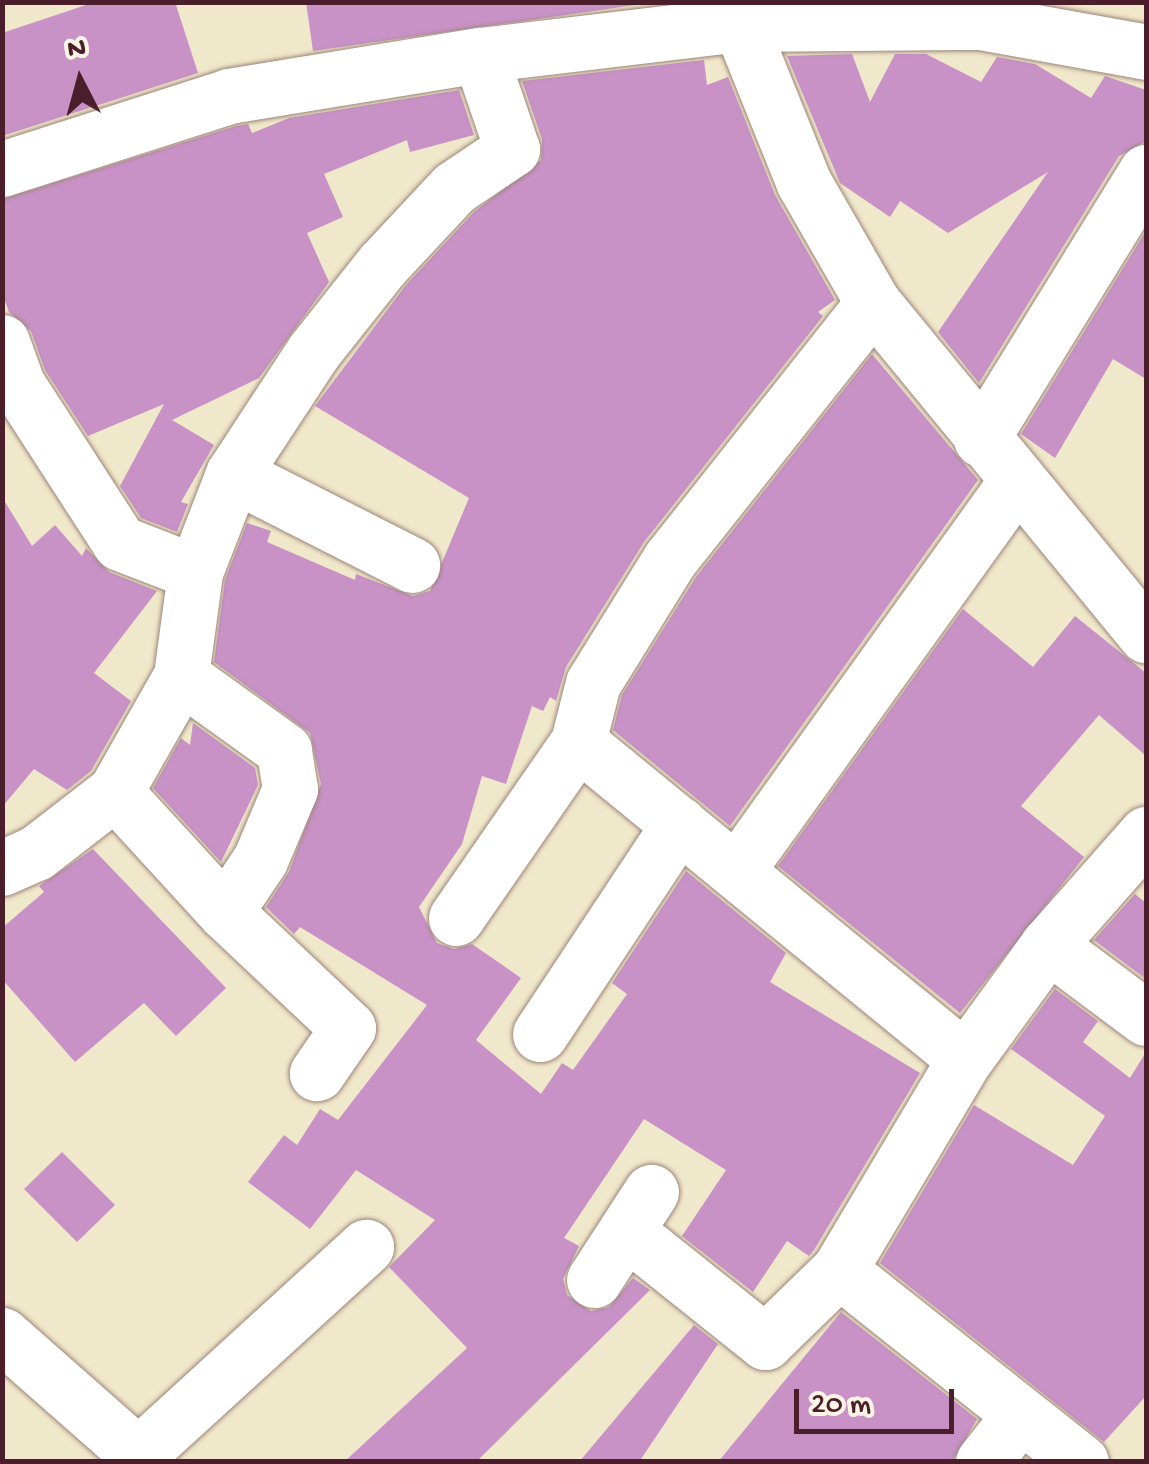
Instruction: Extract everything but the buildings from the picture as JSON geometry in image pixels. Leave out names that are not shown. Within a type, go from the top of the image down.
[{"type":"street","points":[[748,16],[804,183],[874,303],[981,439],[1146,635]]},
{"type":"street","points":[[2,169],[229,96],[748,16],[980,22],[1146,52]]},
{"type":"street","points":[[14,848],[115,792],[181,676],[195,572],[234,474],[314,352],[382,265],[454,188],[512,149],[480,55]]},
{"type":"street","points":[[981,439],[1146,172]]},
{"type":"street","points":[[456,918],[578,742],[593,684],[670,559],[874,303]]},
{"type":"street","points":[[2,342],[17,384],[120,543],[195,572]]},
{"type":"street","points":[[234,474],[412,565]]},
{"type":"street","points":[[737,870],[1018,479]]},
{"type":"street","points":[[181,676],[284,750],[290,789],[260,860],[225,912]]},
{"type":"street","points":[[578,742],[965,1059]]},
{"type":"street","points":[[115,792],[225,912],[348,1028],[317,1072]]},
{"type":"street","points":[[540,1034],[679,824]]},
{"type":"street","points":[[594,1280],[638,1211],[765,1342],[839,1270],[965,1059],[1048,945],[1146,834]]},
{"type":"street","points":[[1048,945],[1146,1018]]},
{"type":"street","points":[[2,1336],[138,1455],[366,1246]]},
{"type":"street","points":[[839,1270],[1081,1462]]},
{"type":"street","points":[[982,1462],[1019,1416]]}]
